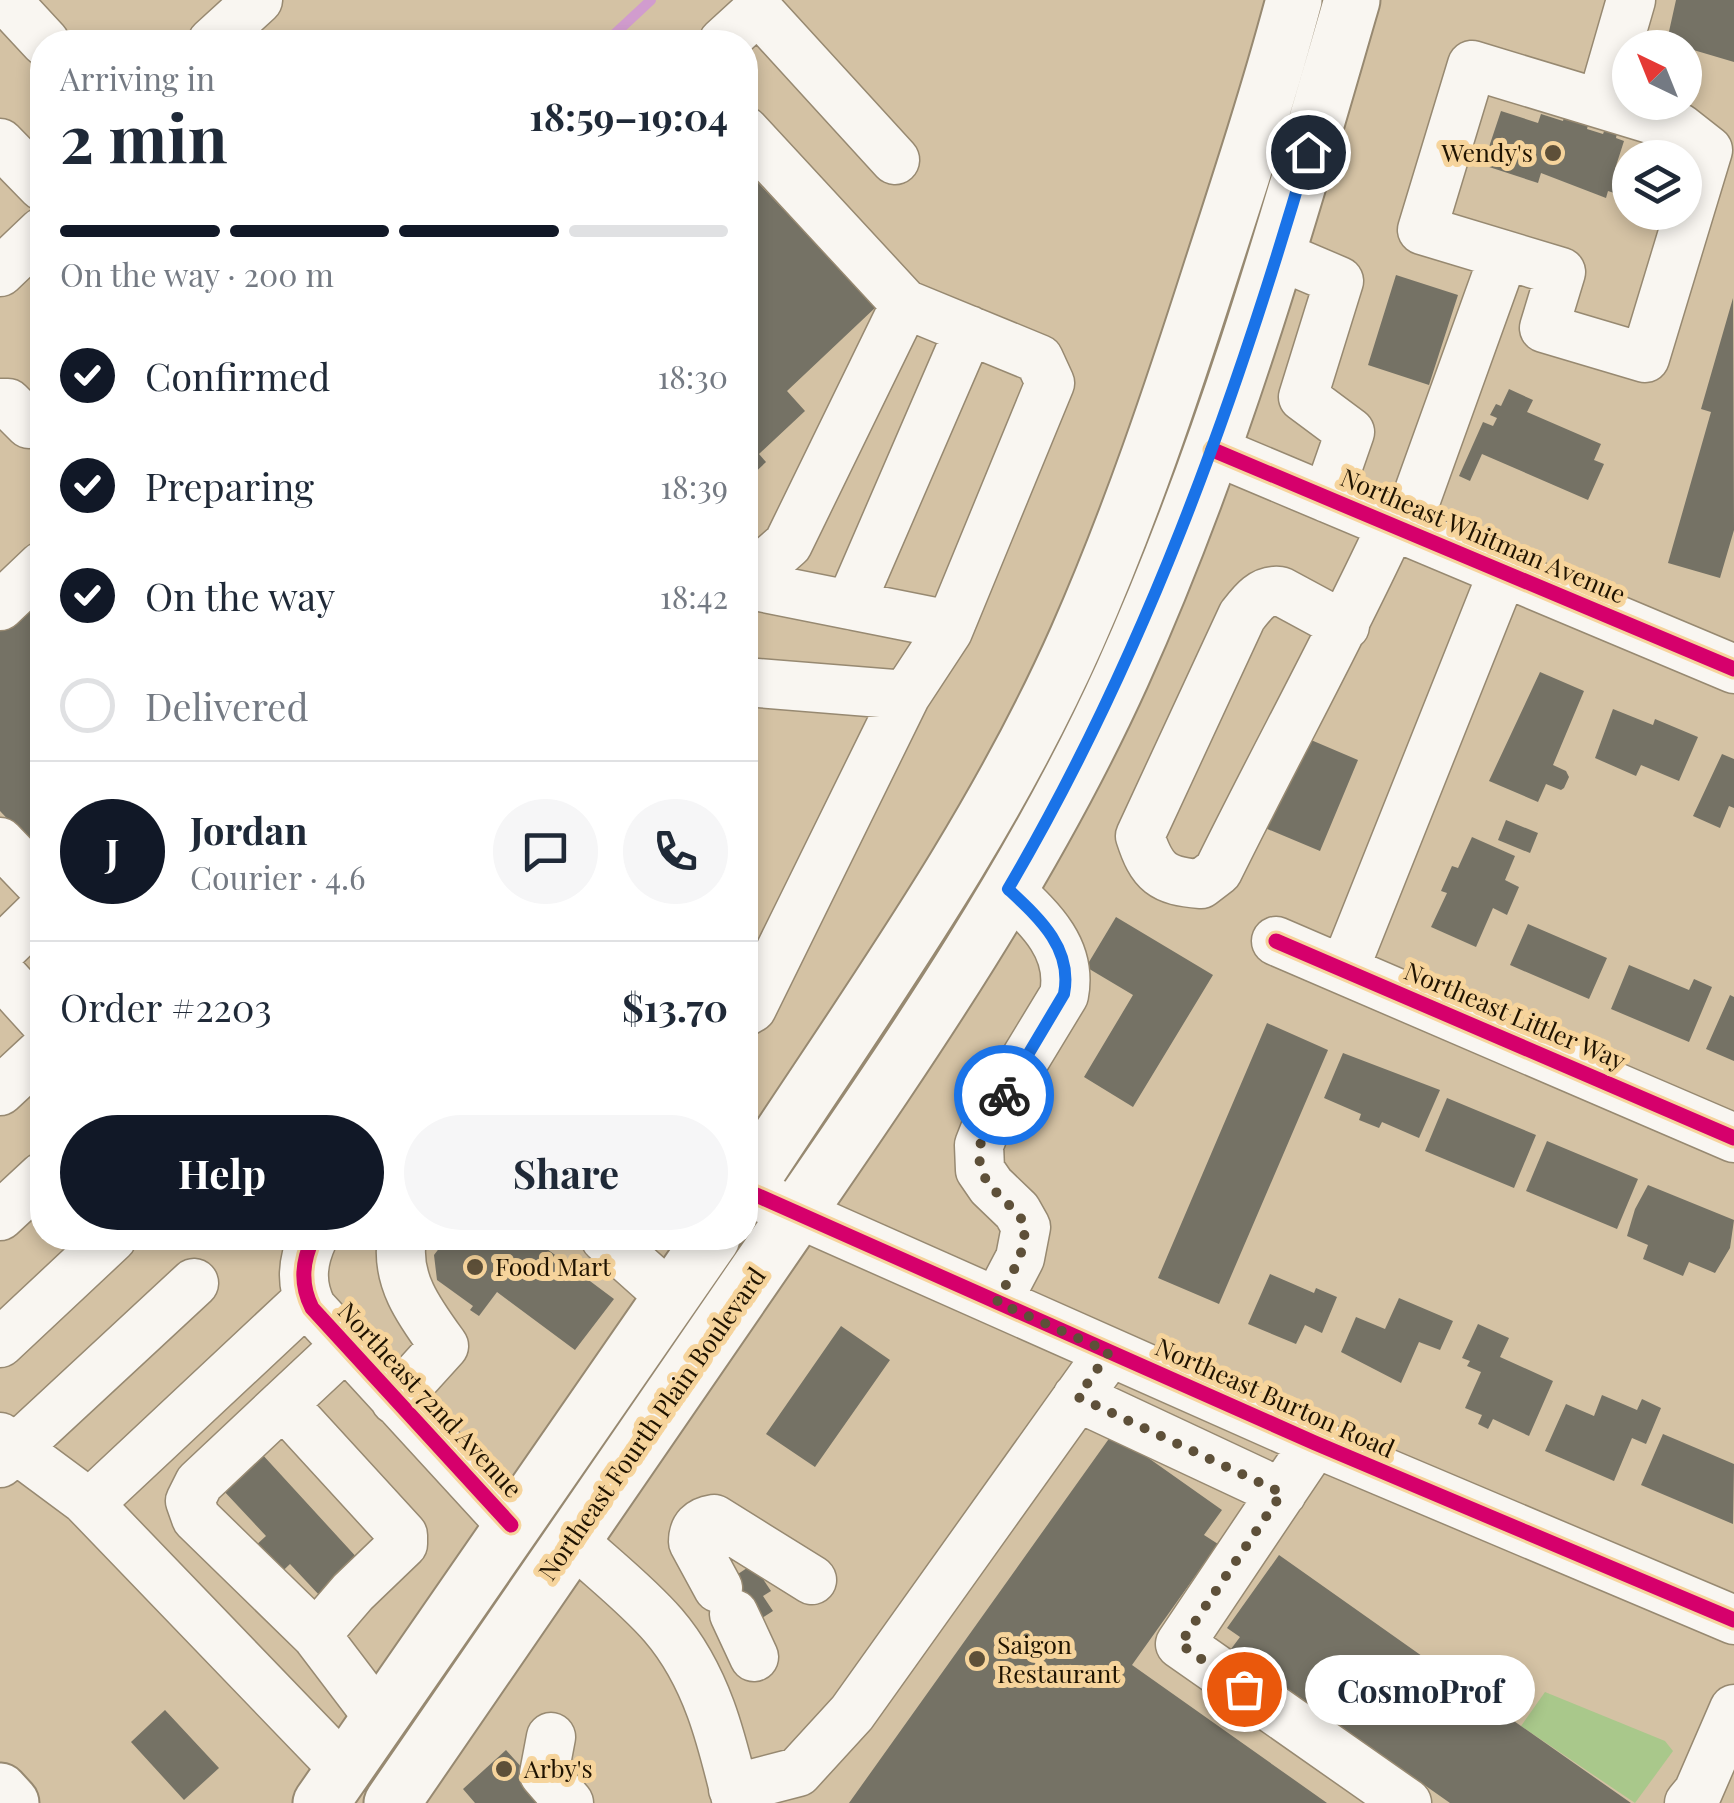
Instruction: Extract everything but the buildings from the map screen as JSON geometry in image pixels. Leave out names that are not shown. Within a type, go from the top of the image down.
[{"type":"main road","points":[[758,1171],[898,962],[974,833],[1076,640],[1161,428],[1270,88],[1294,0]]},
{"type":"main road","name":"Northeast Fourth Plain Boulevard","points":[[397,1801],[943,997],[1068,782],[1122,675],[1213,450],[1278,255],[1352,0]]},
{"type":"main road","points":[[1213,450],[1196,438],[1194,424],[1280,130],[1270,88]]},
{"type":"main road","points":[[333,1786],[704,1250]]},
{"type":"main road","points":[[0,1791],[12,1803]]},
{"type":"street","points":[[225,30],[258,0]]},
{"type":"street","points":[[1601,104],[1631,0]]},
{"type":"street","points":[[736,30],[758,10],[894,160]]},
{"type":"street","points":[[1472,66],[1680,128],[1695,140]]},
{"type":"street","points":[[1472,66],[1533,100],[1645,131],[1654,140]]},
{"type":"street","points":[[1472,66],[1422,230],[1561,272],[1544,328],[1645,358],[1673,230]]},
{"type":"street","points":[[0,143],[30,174]]},
{"type":"street","points":[[758,145],[905,304],[1039,359],[1050,383],[950,625],[906,694],[758,996]]},
{"type":"street","points":[[1278,255],[1339,282],[1303,397],[1350,432],[1327,498]]},
{"type":"street","points":[[1345,626],[1280,591],[1270,590],[1242,616],[1140,836],[1150,863],[1164,877],[1201,884],[1218,871],[1291,723],[1345,626],[1398,528],[1504,255]]},
{"type":"street","points":[[758,571],[788,544],[905,304]]},
{"type":"street","points":[[850,605],[968,330]]},
{"type":"street","name":"Northeast Whitman Avenue","points":[[1213,450],[1734,669]]},
{"type":"street","points":[[1344,970],[1503,572]]},
{"type":"street","points":[[0,606],[30,577]]},
{"type":"street","points":[[758,586],[950,625]]},
{"type":"street","points":[[758,683],[906,694]]},
{"type":"street","points":[[0,842],[30,873]]},
{"type":"street","points":[[997,1302],[1020,1258],[1026,1226],[980,1170],[980,1145],[990,1117],[1064,994],[1067,977],[1049,927],[1008,889]]},
{"type":"street","points":[[0,951],[30,922]]},
{"type":"street","name":"Northeast Littler Way","points":[[1276,941],[1734,1138]]},
{"type":"street","points":[[0,974],[30,1006]]},
{"type":"street","points":[[0,1091],[30,1063]]},
{"type":"street","points":[[0,1216],[30,1187]]},
{"type":"street","name":"Northeast Burton Road","points":[[758,1196],[1315,1443],[1734,1620]]},
{"type":"street","points":[[0,1343],[99,1250]]},
{"type":"street","name":"Northeast 72nd Avenue","points":[[299,1250],[308,1299],[345,1346],[511,1524]]},
{"type":"street","points":[[395,1400],[444,1346],[414,1306],[399,1258],[400,1250]]},
{"type":"street","points":[[619,1250],[672,1297]]},
{"type":"street","points":[[194,1283],[5,1449],[89,1504],[333,1786]]},
{"type":"street","points":[[89,1504],[308,1299]]},
{"type":"street","points":[[345,1346],[199,1483],[190,1501],[196,1518],[316,1635],[379,1718]]},
{"type":"street","points":[[572,1540],[644,1605],[677,1643],[708,1701],[735,1796],[804,1788],[852,1713],[1109,1352]]},
{"type":"street","points":[[1078,1397],[1282,1493]]},
{"type":"street","points":[[283,1404],[403,1535],[403,1544],[316,1635]]},
{"type":"street","points":[[1315,1443],[1180,1644],[1407,1803]]},
{"type":"street","points":[[754,1657],[693,1542],[696,1527],[714,1519],[812,1580]]},
{"type":"street","points":[[1690,1803],[1734,1708]]},
{"type":"street","points":[[551,1737],[544,1774],[569,1803]]},
{"type":"green space","points":[[1545,1692],[1665,1741],[1673,1751],[1635,1803],[1521,1726]]},
{"type":"waterway","points":[[619,30],[651,0]]},
{"type":"cycle path","points":[[1213,450],[1734,669]]},
{"type":"cycle path","points":[[1276,941],[1734,1138]]},
{"type":"cycle path","points":[[758,1196],[1315,1443],[1734,1620]]},
{"type":"cycle path","points":[[309,1250],[304,1273],[312,1308],[511,1525]]},
{"type":"way so far","points":[[1004,1095],[990,1117],[980,1145],[980,1170],[1026,1226],[1020,1258],[997,1302],[1109,1352],[1078,1397],[1282,1493],[1180,1644],[1244,1689]]},
{"type":"place","name":"Wendy's","points":[[1553,153]]},
{"type":"place","name":"Food Mart","points":[[475,1267]]},
{"type":"place","name":"Saigon Restaurant","points":[[977,1659]]},
{"type":"place","name":"CosmoProf","points":[[1244,1689]]},
{"type":"place","name":"Arby's","points":[[504,1769]]},
{"type":"route","points":[[1004,1095],[1064,994],[1067,977],[1049,927],[1008,889],[1122,675],[1213,450],[1308,152]]}]
